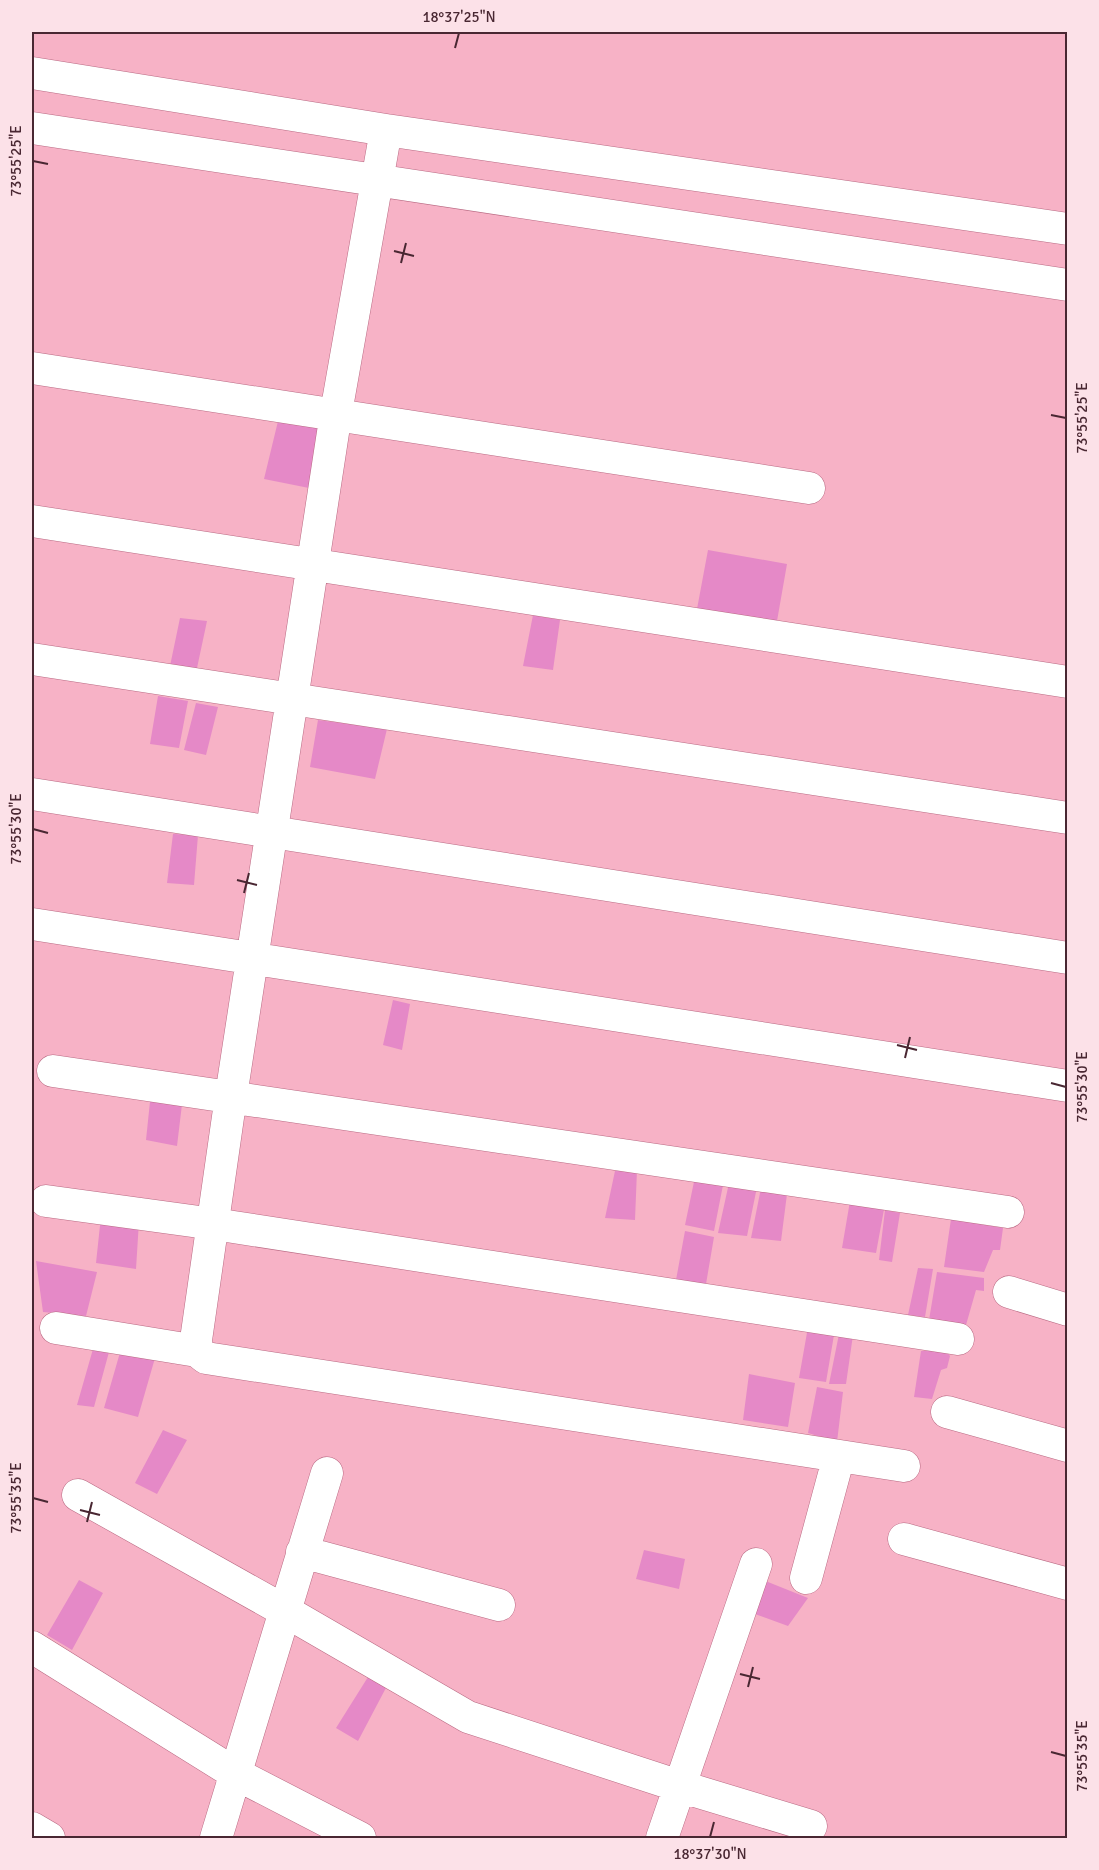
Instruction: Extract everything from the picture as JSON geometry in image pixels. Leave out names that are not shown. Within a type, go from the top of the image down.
[{"type":"street","points":[[32,73],[386,130],[1068,229]]},
{"type":"street","points":[[32,128],[1068,285]]},
{"type":"street","points":[[197,1351],[196,1340],[231,1096],[291,700],[336,413],[386,130]]},
{"type":"street","points":[[32,368],[336,413],[809,488]]},
{"type":"street","points":[[32,521],[1068,682]]},
{"type":"street","points":[[32,659],[1068,818]]},
{"type":"street","points":[[32,794],[1068,958]]},
{"type":"street","points":[[32,924],[1068,1086]]},
{"type":"street","points":[[53,1071],[1008,1212]]},
{"type":"street","points":[[46,1202],[214,1224],[958,1339]]},
{"type":"street","points":[[1009,1292],[1068,1310]]},
{"type":"street","points":[[56,1328],[197,1351],[206,1358],[217,1360],[904,1466]]},
{"type":"street","points":[[947,1412],[1068,1446]]},
{"type":"street","points":[[806,1578],[838,1456]]},
{"type":"street","points":[[216,1839],[327,1473]]},
{"type":"street","points":[[78,1495],[468,1717],[679,1786],[811,1826]]},
{"type":"street","points":[[904,1539],[1068,1584]]},
{"type":"street","points":[[302,1552],[499,1605]]},
{"type":"street","points":[[662,1839],[756,1564]]},
{"type":"street","points":[[33,1647],[236,1774],[360,1839]]},
{"type":"street","points":[[32,1828],[49,1839]]},
{"type":"building","points":[[279,417],[319,425],[309,488],[264,479]]},
{"type":"building","points":[[708,550],[787,564],[777,621],[697,609]]},
{"type":"building","points":[[533,615],[560,620],[553,670],[523,666]]},
{"type":"building","points":[[180,618],[207,621],[197,668],[170,666]]},
{"type":"building","points":[[158,696],[188,701],[179,748],[150,744]]},
{"type":"building","points":[[196,703],[218,707],[206,755],[184,750]]},
{"type":"building","points":[[318,720],[387,729],[375,779],[310,767]]},
{"type":"building","points":[[173,834],[198,835],[194,885],[167,883]]},
{"type":"building","points":[[393,1000],[410,1004],[402,1050],[383,1045]]},
{"type":"building","points":[[151,1092],[183,1096],[177,1146],[146,1140]]},
{"type":"building","points":[[637,1170],[635,1220],[605,1218],[615,1171]]},
{"type":"building","points":[[695,1177],[724,1180],[714,1231],[685,1225]]},
{"type":"building","points":[[729,1183],[757,1187],[747,1236],[718,1233]]},
{"type":"building","points":[[761,1188],[787,1194],[781,1241],[751,1238]]},
{"type":"building","points":[[850,1201],[885,1204],[876,1253],[842,1248]]},
{"type":"building","points":[[885,1210],[900,1213],[892,1262],[879,1260]]},
{"type":"building","points":[[101,1216],[139,1221],[136,1269],[96,1263]]},
{"type":"building","points":[[951,1219],[1003,1228],[1000,1250],[993,1250],[984,1272],[944,1267]]},
{"type":"building","points":[[685,1231],[714,1237],[706,1284],[676,1280]]},
{"type":"building","points":[[36,1261],[97,1272],[86,1316],[43,1312]]},
{"type":"building","points":[[918,1268],[933,1269],[925,1317],[908,1315]]},
{"type":"building","points":[[937,1272],[984,1278],[984,1291],[976,1290],[966,1325],[929,1320]]},
{"type":"building","points":[[808,1327],[834,1335],[826,1382],[799,1378]]},
{"type":"building","points":[[839,1334],[853,1335],[846,1384],[829,1384]]},
{"type":"building","points":[[93,1349],[109,1352],[94,1407],[77,1405]]},
{"type":"building","points":[[121,1349],[155,1358],[138,1417],[104,1408]]},
{"type":"building","points":[[921,1351],[946,1351],[950,1356],[947,1368],[941,1370],[932,1399],[914,1397]]},
{"type":"building","points":[[749,1374],[795,1383],[788,1427],[743,1420]]},
{"type":"building","points":[[817,1387],[843,1392],[837,1442],[808,1433]]},
{"type":"building","points":[[163,1430],[187,1440],[157,1494],[135,1483]]},
{"type":"building","points":[[644,1550],[685,1559],[679,1589],[636,1579]]},
{"type":"building","points":[[79,1580],[103,1593],[72,1650],[47,1635]]},
{"type":"building","points":[[763,1580],[808,1598],[788,1626],[752,1613]]},
{"type":"building","points":[[368,1677],[388,1684],[358,1741],[336,1728]]}]
